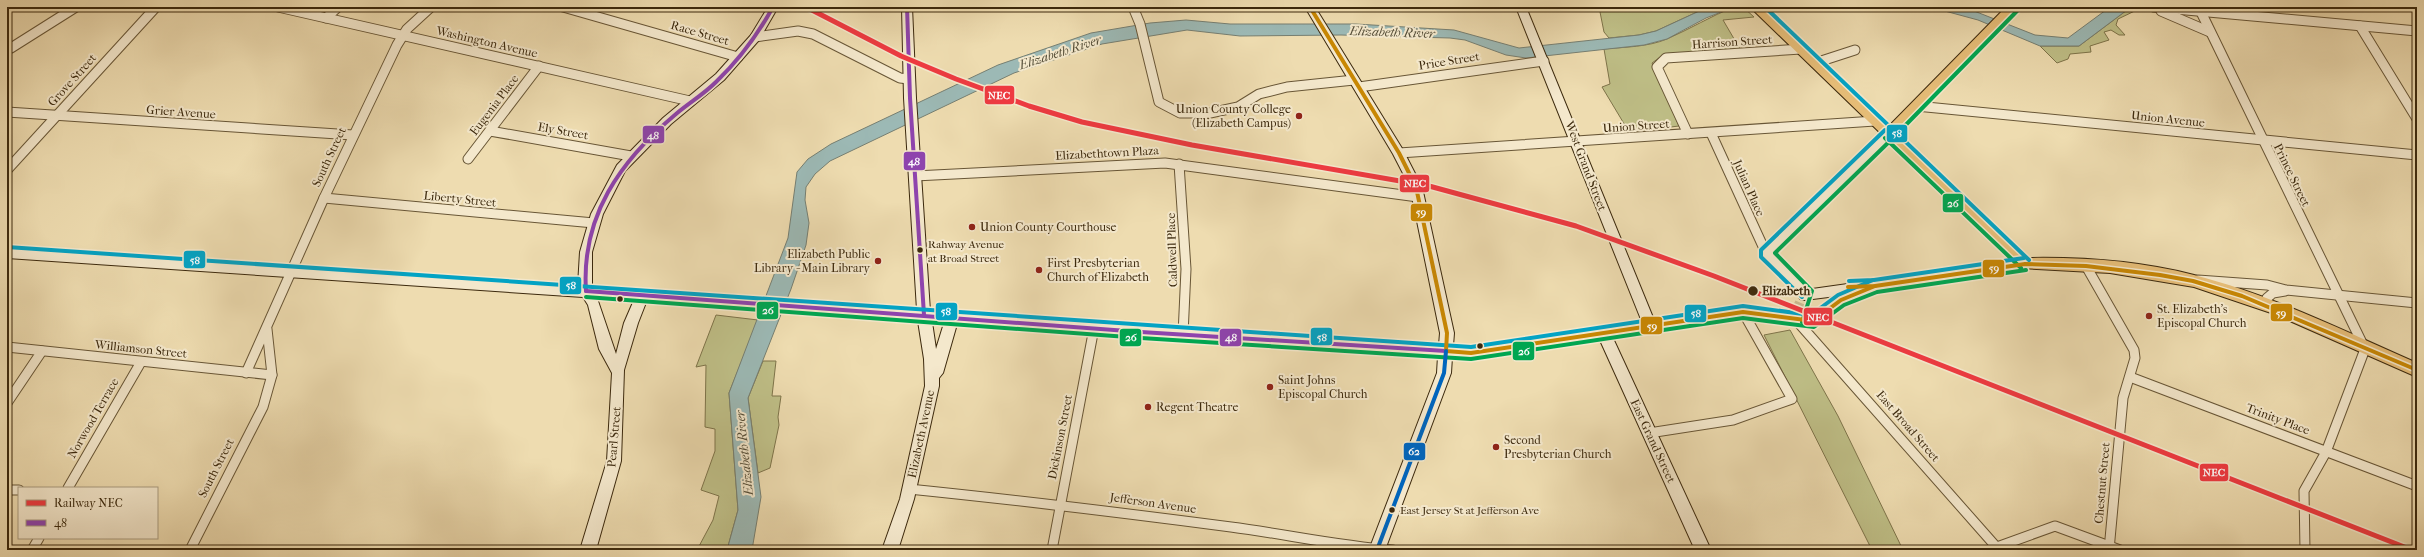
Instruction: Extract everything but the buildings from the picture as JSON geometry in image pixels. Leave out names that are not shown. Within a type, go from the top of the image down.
[{"type":"main road","points":[[1756,7],[2025,264],[2086,266],[2193,281],[2266,305],[2417,370]]},
{"type":"main road","points":[[1889,134],[2013,7]]},
{"type":"street","points":[[11,48],[76,7]]},
{"type":"street","name":"Grove Street","points":[[7,170],[156,7]]},
{"type":"street","name":"Washington Avenue","points":[[278,7],[690,101]]},
{"type":"street","points":[[326,18],[338,7]]},
{"type":"street","name":"South Street","points":[[246,373],[353,135],[402,35],[431,7]]},
{"type":"street","name":"Race Street","points":[[563,7],[738,57]]},
{"type":"street","points":[[618,369],[606,349],[594,304],[586,291],[584,267],[594,223],[610,186],[631,156],[667,121],[690,101],[708,89],[755,37],[773,7]]},
{"type":"street","name":"Price Street","points":[[1133,7],[1144,37],[1161,103],[1180,113],[1210,113],[1238,107],[1259,94],[1287,86],[1356,84],[1541,54]]},
{"type":"street","points":[[1310,7],[1399,153],[1413,180],[1418,197],[1447,334],[1444,373],[1378,549]]},
{"type":"street","name":"West Grand Street","points":[[1521,7],[1577,142],[1650,326]]},
{"type":"street","name":"Elizabeth Avenue","points":[[890,550],[909,490],[932,386],[931,359],[924,315],[910,98],[911,8]]},
{"type":"street","points":[[2156,8],[2417,31]]},
{"type":"street","points":[[2156,8],[2206,30]]},
{"type":"street","name":"Prince Street","points":[[2201,12],[2206,30],[2364,347]]},
{"type":"street","points":[[2360,26],[2417,119]]},
{"type":"street","points":[[755,37],[798,31],[813,34],[900,78],[910,79]]},
{"type":"street","name":"Harrison Street","points":[[1688,134],[1657,67],[1660,62],[1666,58],[1801,49]]},
{"type":"street","points":[[1814,63],[1855,50]]},
{"type":"street","name":"Eugenia Place","points":[[468,159],[539,66]]},
{"type":"street","name":"Union Avenue","points":[[1916,106],[2417,156]]},
{"type":"street","name":"Grier Avenue","points":[[7,112],[353,135]]},
{"type":"street","name":"Union Street","points":[[1399,153],[1875,121]]},
{"type":"street","name":"Ely Street","points":[[490,130],[631,156]]},
{"type":"street","name":"Julian Place","points":[[1711,133],[1766,253]]},
{"type":"street","points":[[1889,134],[1766,253],[1805,294],[1857,286],[1875,286],[2025,264]]},
{"type":"street","name":"Elizabethtown Plaza","points":[[915,176],[1073,167],[1179,164],[1418,197]]},
{"type":"street","name":"Caldwell Place","points":[[1179,164],[1186,269],[1183,335]]},
{"type":"street","name":"Liberty Street","points":[[324,198],[594,223]]},
{"type":"street","points":[[7,253],[290,273],[643,294],[1183,335],[1472,353],[1603,332],[1749,312],[1792,399],[1733,420],[1649,433]]},
{"type":"street","name":"Chestnut Street","points":[[2086,266],[2134,350],[2130,376],[2123,398],[2109,548]]},
{"type":"street","points":[[2193,281],[2212,279],[2267,285],[2286,290],[2417,304]]},
{"type":"street","points":[[1832,305],[1875,286]]},
{"type":"street","points":[[2266,305],[2267,298],[2270,295],[2286,290]]},
{"type":"street","name":"Pearl Street","points":[[588,550],[614,461],[618,369],[631,324],[643,294]]},
{"type":"street","points":[[1792,317],[1813,321]]},
{"type":"street","name":"East Broad Street","points":[[1792,317],[1998,549]]},
{"type":"street","points":[[932,386],[952,318]]},
{"type":"street","name":"South Street","points":[[190,550],[263,407],[271,386],[272,374],[267,328]]},
{"type":"street","name":"Dickinson Street","points":[[1052,550],[1094,328]]},
{"type":"street","name":"East Grand Street","points":[[1603,332],[1703,550]]},
{"type":"street","name":"Williamson Street","points":[[7,347],[246,373],[272,374]]},
{"type":"street","points":[[2305,550],[2304,491],[2326,452],[2365,349],[2364,347]]},
{"type":"street","points":[[7,403],[42,351]]},
{"type":"street","name":"Norwood Terrace","points":[[69,487],[141,362]]},
{"type":"street","name":"Trinity Place","points":[[2130,376],[2417,486]]},
{"type":"street","points":[[7,490],[18,490]]},
{"type":"street","name":"Jefferson Avenue","points":[[909,490],[1061,504],[1253,530],[1354,547],[1393,550]]},
{"type":"street","points":[[1998,549],[2055,526],[2109,548],[2120,550]]},
{"type":"street","points":[[32,550],[38,539]]},
{"type":"green space","points":[[1599,7],[1708,7],[1656,31],[1639,35],[1609,38],[1604,32]]},
{"type":"green space","points":[[1734,7],[1743,7],[1754,17],[1723,20],[1740,49],[1663,55],[1652,63],[1679,126],[1629,132],[1602,87],[1610,84],[1604,49],[1660,42]]},
{"type":"green space","points":[[2131,7],[2141,8],[2118,19],[2116,25],[2125,35],[2119,35],[2111,30],[2104,32],[2109,40],[2090,46],[2091,52],[2070,54],[2068,59],[2057,63],[2040,46],[2079,46]]},
{"type":"green space","points":[[716,315],[758,320],[729,393],[738,510],[727,550],[697,550],[713,520],[719,496],[701,490],[715,451],[715,429],[705,427],[706,365],[696,367]]},
{"type":"green space","points":[[1790,330],[1838,416],[1903,550],[1872,550],[1764,335]]},
{"type":"green space","points":[[763,361],[776,361],[772,396],[781,396],[778,417],[779,425],[770,468],[758,473],[748,398]]},
{"type":"water","name":"Elizabeth River","points":[[1708,7],[1734,7],[1706,18],[1667,39],[1644,45],[1526,58],[1506,55],[1465,40],[1450,38],[1341,35],[1240,36],[1187,30],[1102,44],[1014,73],[830,161],[815,174],[806,187],[805,200],[809,223],[806,245],[791,289],[748,398],[761,497],[752,550],[727,550],[738,510],[729,393],[788,238],[797,172],[808,159],[831,144],[998,65],[1091,33],[1150,23],[1186,20],[1230,24],[1356,24],[1454,30],[1519,48],[1639,35],[1656,31]]},
{"type":"water","points":[[1930,7],[1964,7],[2035,35],[2068,38],[2110,7],[2131,7],[2079,46],[2040,46],[1978,20]]},
{"type":"tunnel","points":[[1796,315],[1805,295]]},
{"type":"tunnel","points":[[1813,321],[1832,305]]},
{"type":"tunnel","points":[[1755,312],[1783,317]]},
{"type":"rail line","name":"NEC","points":[[806,7],[901,56],[956,79],[1029,106],[1082,122],[1192,145],[1429,186],[1576,226],[1714,276],[2412,550]]},
{"type":"transit line","name":"48","points":[[586,291],[584,266],[588,241],[595,217],[606,195],[620,173],[636,153],[676,113],[711,87],[724,74],[754,37],[773,7]]},
{"type":"transit line","name":"48","points":[[907,7],[910,98],[924,315]]},
{"type":"transit line","name":"59","points":[[1310,7],[1399,153],[1416,187],[1447,333],[1446,351],[1471,353],[1743,312],[1813,321],[1841,300],[1875,286]]},
{"type":"transit line","name":"58","points":[[1765,7],[2029,260]]},
{"type":"transit line","name":"26","points":[[1802,322],[1812,291],[1775,253],[1893,138],[2017,11]]},
{"type":"transit line","name":"58","points":[[1802,297],[1761,257],[1761,250],[1885,130]]},
{"type":"transit line","name":"26","points":[[1885,138],[2021,268]]},
{"type":"transit line","name":"58","points":[[7,247],[1471,347],[1743,306],[1811,315],[1838,295],[1873,280]]},
{"type":"transit line","name":"58","points":[[1849,281],[1874,280],[2024,258]]},
{"type":"transit line","name":"59","points":[[1848,287],[1875,286],[2025,264],[2086,266],[2160,275],[2193,281],[2242,296],[2417,370]]},
{"type":"transit line","name":"26","points":[[586,297],[1141,338],[1471,359],[1743,318],[1814,327],[1844,305],[1877,292],[2026,270]]},
{"type":"transit line","name":"48","points":[[586,291],[1141,332],[1446,351]]},
{"type":"transit line","name":"62","points":[[1377,550],[1444,373],[1446,351]]},
{"type":"place","name":"Union County College (Elizabeth Campus)","points":[[1299,116]]},
{"type":"place","name":"Union County Courthouse","points":[[972,227]]},
{"type":"place","name":"Rahway Avenue at Broad Street","points":[[920,250]]},
{"type":"place","name":"Elizabeth Public Library - Main Library","points":[[878,261]]},
{"type":"place","name":"First Presbyterian Church of Elizabeth","points":[[1039,270]]},
{"type":"place","name":"Elizabeth","points":[[1753,291]]},
{"type":"place","name":"St. Elizabeth's Episcopal Church","points":[[2149,316]]},
{"type":"place","name":"Saint Johns Episcopal Church","points":[[1270,387]]},
{"type":"place","name":"Regent Theatre","points":[[1148,407]]},
{"type":"place","name":"Second Presbyterian Church","points":[[1496,447]]},
{"type":"place","name":"East Jersey St at Jefferson Ave","points":[[1392,510]]}]
